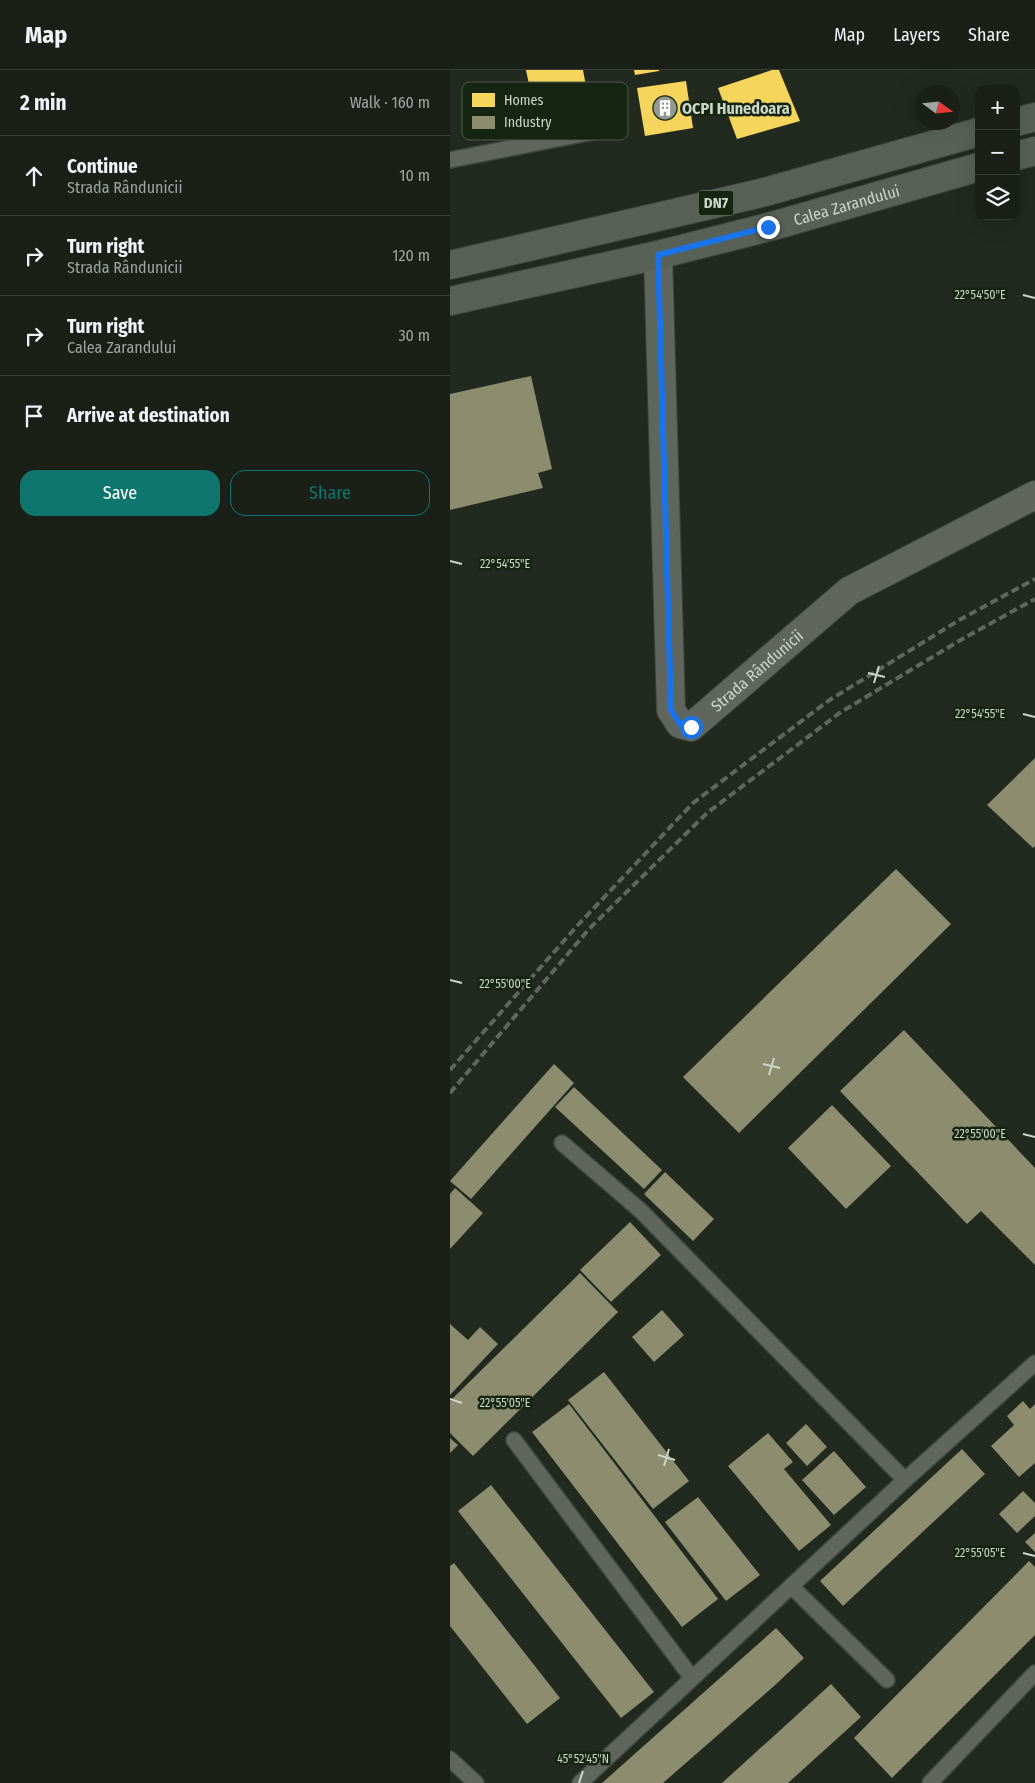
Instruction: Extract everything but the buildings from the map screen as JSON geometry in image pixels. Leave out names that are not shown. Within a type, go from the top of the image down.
[{"type":"main road","points":[[1020,121],[1035,117]]},
{"type":"main road","name":"DN7","points":[[450,265],[761,193],[975,133]]},
{"type":"main road","points":[[1020,155],[1035,151]]},
{"type":"main road","name":"Calea Zarandului","points":[[450,301],[658,255],[768,227],[975,168]]},
{"type":"street","name":"Strada Rândunicii","points":[[658,255],[671,710],[680,724],[691,727],[849,592],[1035,495]]},
{"type":"lane","points":[[450,160],[552,140]]},
{"type":"lane","points":[[562,1143],[641,1211],[905,1480]]},
{"type":"lane","points":[[580,1783],[905,1480],[1035,1363]]},
{"type":"lane","points":[[514,1440],[692,1678]]},
{"type":"lane","points":[[791,1586],[887,1680]]},
{"type":"lane","points":[[930,1783],[1035,1673]]},
{"type":"lane","points":[[450,1759],[476,1783]]},
{"type":"railway","points":[[450,1070],[577,926],[693,803],[828,701],[961,619],[1035,579]]},
{"type":"railway","points":[[450,1093],[589,929],[707,813],[841,712],[964,638],[1035,599]]},
{"type":"place","name":"OCPI Hunedoara","points":[[665,108]]},
{"type":"route","points":[[691,727],[680,724],[671,710],[658,255],[768,227]]}]
